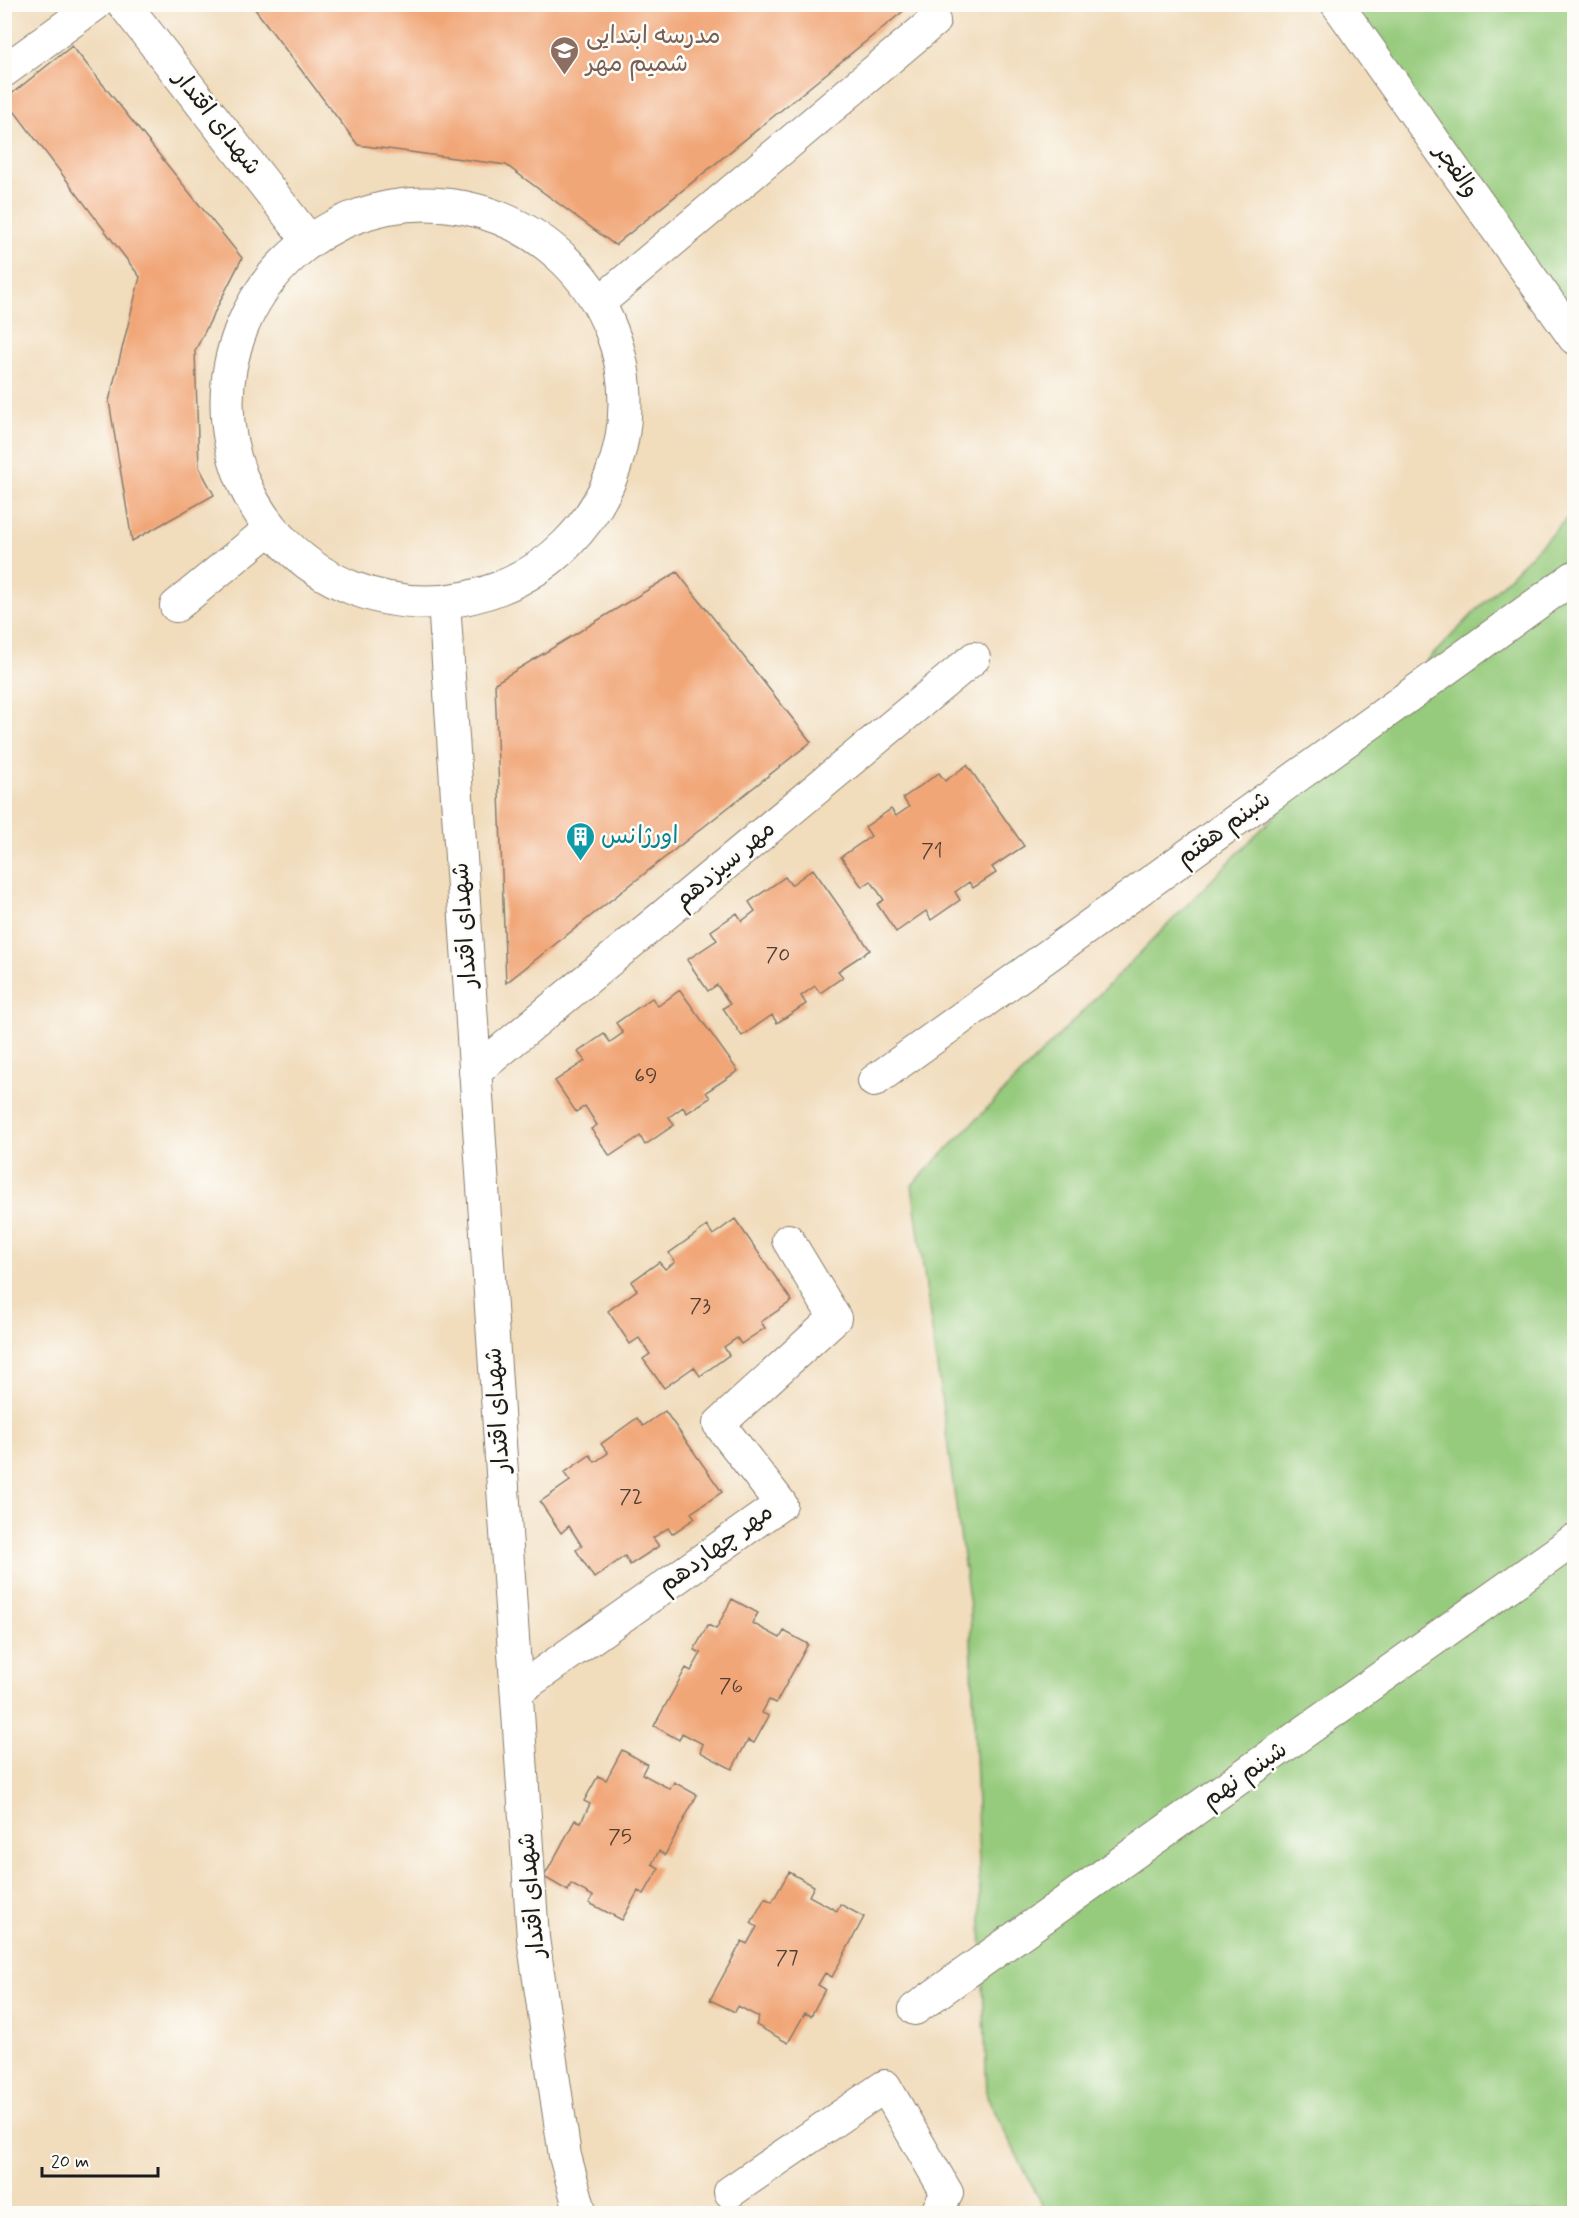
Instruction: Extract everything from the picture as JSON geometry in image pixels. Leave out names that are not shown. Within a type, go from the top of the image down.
[{"type":"street","points":[[4,71],[96,4]]},
{"type":"street","name":"شهدای اقتدار","points":[[124,4],[309,241]]},
{"type":"street","name":"والفجر","points":[[1338,4],[1575,338]]},
{"type":"street","points":[[600,302],[934,21]]},
{"type":"street","points":[[435,203],[500,217],[557,251],[600,302],[623,364],[624,431],[604,495],[563,548],[508,585],[444,602],[379,597],[318,573],[270,530],[238,473],[225,410],[234,345],[263,287],[309,241],[368,211],[435,203]]},
{"type":"street","points":[[176,606],[270,530]]},
{"type":"street","name":"شبنم هفتم","points":[[874,1081],[1575,577]]},
{"type":"street","name":"شهدای اقتدار","points":[[444,602],[533,1938],[565,2156],[581,2214]]},
{"type":"street","name":"مهر سیزدهم","points":[[475,1072],[974,658]]},
{"type":"street","name":"مهر چهاردهم","points":[[517,1691],[781,1504],[719,1424],[835,1318],[788,1240]]},
{"type":"street","name":"شبنم نهم","points":[[915,2009],[1575,1540]]},
{"type":"street","points":[[730,2192],[885,2086],[947,2193],[936,2214]]},
{"type":"green space","points":[[1347,5],[1574,5],[1574,323]]},
{"type":"green space","points":[[1574,511],[1574,2213],[1046,2213],[987,2096],[970,1607],[912,1185]]},
{"type":"building","name":"مدرسه ابتدایی شمیم مهر","points":[[251,4],[912,4],[615,245],[506,165],[358,145]]},
{"type":"building","points":[[72,46],[242,258],[195,351],[199,467],[214,495],[132,541],[109,401],[140,277],[5,99]]},
{"type":"building","name":"اورژانس","points":[[677,572],[811,742],[506,983],[495,683]]},
{"type":"building","points":[[967,765],[1024,846],[992,867],[996,873],[973,888],[969,882],[955,892],[960,900],[931,920],[926,911],[896,932],[877,904],[884,900],[871,881],[862,887],[841,857],[871,836],[865,827],[891,809],[896,816],[909,807],[903,798],[939,773],[945,781]]},
{"type":"building","points":[[813,869],[870,950],[838,971],[843,977],[820,993],[815,986],[801,996],[806,1004],[777,1023],[772,1015],[742,1036],[723,1008],[730,1004],[717,985],[708,991],[687,960],[717,940],[711,931],[737,913],[742,921],[755,911],[749,902],[785,877],[791,885]]},
{"type":"building","points":[[680,990],[738,1071],[706,1092],[710,1098],[687,1113],[683,1107],[669,1117],[674,1125],[645,1145],[640,1136],[610,1156],[591,1129],[597,1125],[585,1106],[576,1112],[555,1081],[585,1061],[578,1052],[604,1034],[610,1042],[623,1033],[616,1023],[652,998],[658,1006]]},
{"type":"building","points":[[735,1219],[792,1301],[761,1322],[765,1328],[741,1344],[737,1338],[724,1347],[729,1355],[700,1376],[694,1367],[664,1388],[643,1359],[650,1354],[639,1338],[630,1344],[608,1311],[637,1290],[631,1282],[659,1262],[665,1269],[675,1262],[669,1253],[707,1226],[713,1235]]},
{"type":"building","points":[[665,1411],[722,1492],[691,1513],[695,1518],[672,1534],[668,1528],[653,1538],[659,1546],[630,1565],[625,1556],[594,1578],[576,1550],[582,1546],[569,1526],[561,1533],[540,1502],[570,1481],[564,1473],[590,1455],[595,1462],[608,1453],[601,1444],[637,1418],[643,1426]]},
{"type":"building","points":[[732,1599],[758,1613],[752,1623],[780,1638],[784,1631],[808,1644],[776,1703],[769,1700],[762,1713],[769,1716],[754,1743],[748,1740],[732,1769],[700,1752],[703,1744],[682,1733],[679,1740],[654,1726],[686,1668],[691,1671],[701,1653],[694,1650],[708,1625],[716,1629]]},
{"type":"building","points":[[622,1750],[647,1764],[642,1774],[670,1789],[674,1782],[697,1795],[665,1855],[659,1851],[652,1864],[659,1868],[644,1894],[638,1891],[622,1920],[589,1903],[593,1896],[571,1884],[568,1891],[544,1877],[575,1820],[581,1822],[590,1804],[584,1801],[598,1776],[606,1780]]},
{"type":"building","points":[[789,1872],[814,1886],[809,1896],[837,1911],[840,1904],[864,1917],[832,1977],[825,1973],[818,1985],[825,1989],[811,2016],[805,2013],[788,2043],[756,2025],[759,2017],[738,2006],[735,2012],[710,2000],[742,1941],[747,1944],[757,1927],[751,1923],[765,1898],[772,1902]]},
{"type":"place","name":"مدرسه ابتدایی شمیم مهر","points":[[565,76]]},
{"type":"place","name":"اورژانس","points":[[580,862]]}]
